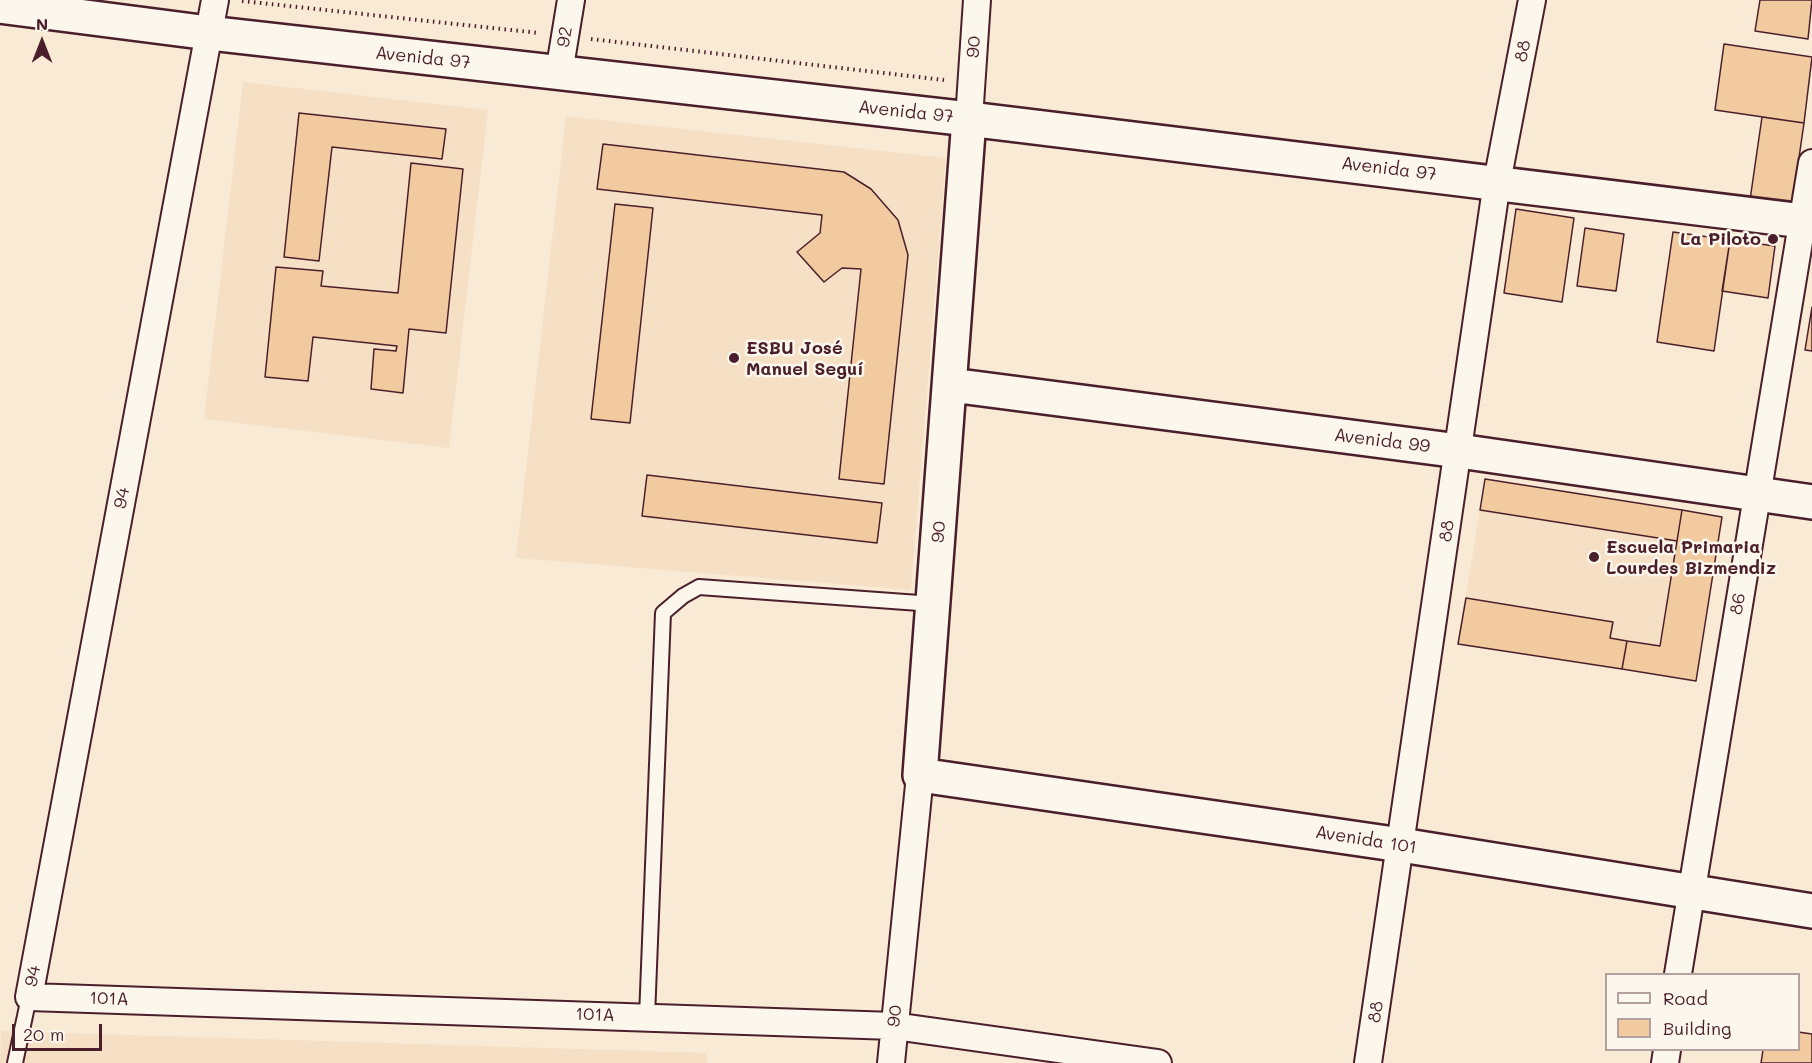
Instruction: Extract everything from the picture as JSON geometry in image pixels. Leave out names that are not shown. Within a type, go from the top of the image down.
[{"type":"main road","name":"Avenida 97","points":[[0,6],[209,33],[969,119],[1808,221]]},
{"type":"main road","name":"90","points":[[920,775],[951,385],[969,119]]},
{"type":"main road","name":"Avenida 99","points":[[951,385],[1459,451],[1812,502]]},
{"type":"main road","name":"Avenida 101","points":[[920,775],[1401,845],[1812,911]]},
{"type":"street","name":"94","points":[[29,997],[215,0]]},
{"type":"street","name":"92","points":[[559,73],[571,0]]},
{"type":"street","name":"90","points":[[969,119],[977,0]]},
{"type":"street","name":"88","points":[[1368,1063],[1497,182],[1532,0]]},
{"type":"street","name":"86","points":[[1678,973],[1756,493],[1808,221],[1812,163]]},
{"type":"street","name":"90","points":[[891,1063],[920,775]]},
{"type":"street","name":"101A","points":[[29,997],[894,1026],[1158,1063]]},
{"type":"lane","points":[[647,1017],[663,613],[699,587],[933,604]]},
{"type":"lane","points":[[15,1063],[29,997]]},
{"type":"path","points":[[240,1],[972,83]]},
{"type":"shaded area","points":[[243,82],[488,110],[449,448],[204,419]]},
{"type":"shaded area","name":"ESBU José Manuel Seguí","points":[[566,116],[946,158],[911,590],[516,558]]},
{"type":"shaded area","name":"Escuela Primaria Lourdes Bizmendiz","points":[[1485,479],[1722,517],[1696,681],[1458,644]]},
{"type":"shaded area","points":[[1,1031],[707,1053],[707,1063],[0,1063]]},
{"type":"building","points":[[1760,0],[1812,0],[1808,39],[1755,31]]},
{"type":"building","points":[[1724,44],[1812,57],[1804,123],[1715,110]]},
{"type":"building","points":[[299,113],[446,129],[442,159],[332,147],[319,261],[284,257]]},
{"type":"building","points":[[1762,117],[1804,123],[1792,206],[1750,200]]},
{"type":"building","points":[[603,144],[844,172],[871,189],[898,220],[908,255],[884,484],[839,479],[861,269],[842,268],[824,282],[797,252],[820,233],[822,215],[597,189]]},
{"type":"building","points":[[411,163],[463,169],[446,333],[409,329],[403,393],[371,389],[374,349],[396,351],[397,346],[313,337],[308,381],[265,377],[276,267],[323,271],[321,286],[398,293]]},
{"type":"building","points":[[615,204],[653,208],[630,423],[591,419]]},
{"type":"building","points":[[1516,209],[1574,218],[1562,302],[1504,293]]},
{"type":"building","points":[[1585,228],[1624,234],[1616,291],[1577,286]]},
{"type":"building","points":[[1673,232],[1730,240],[1714,351],[1657,342]]},
{"type":"building","points":[[1730,240],[1775,246],[1768,298],[1722,291]]},
{"type":"building","points":[[1812,307],[1812,351],[1805,350]]},
{"type":"building","points":[[647,475],[882,503],[877,543],[642,516]]},
{"type":"building","points":[[1485,479],[1682,510],[1677,541],[1480,510]]},
{"type":"building","points":[[1682,510],[1722,517],[1696,681],[1622,669],[1627,641],[1660,646]]},
{"type":"building","points":[[1466,598],[1613,622],[1610,638],[1627,641],[1622,669],[1458,644]]},
{"type":"building","points":[[1800,1032],[1812,1034],[1812,1063],[1761,1063],[1763,1051],[1800,1051]]},
{"type":"place","name":"La Piloto","points":[[1773,239]]},
{"type":"place","name":"ESBU José Manuel Seguí","points":[[734,358]]},
{"type":"place","name":"Escuela Primaria Lourdes Bizmendiz","points":[[1594,557]]}]
